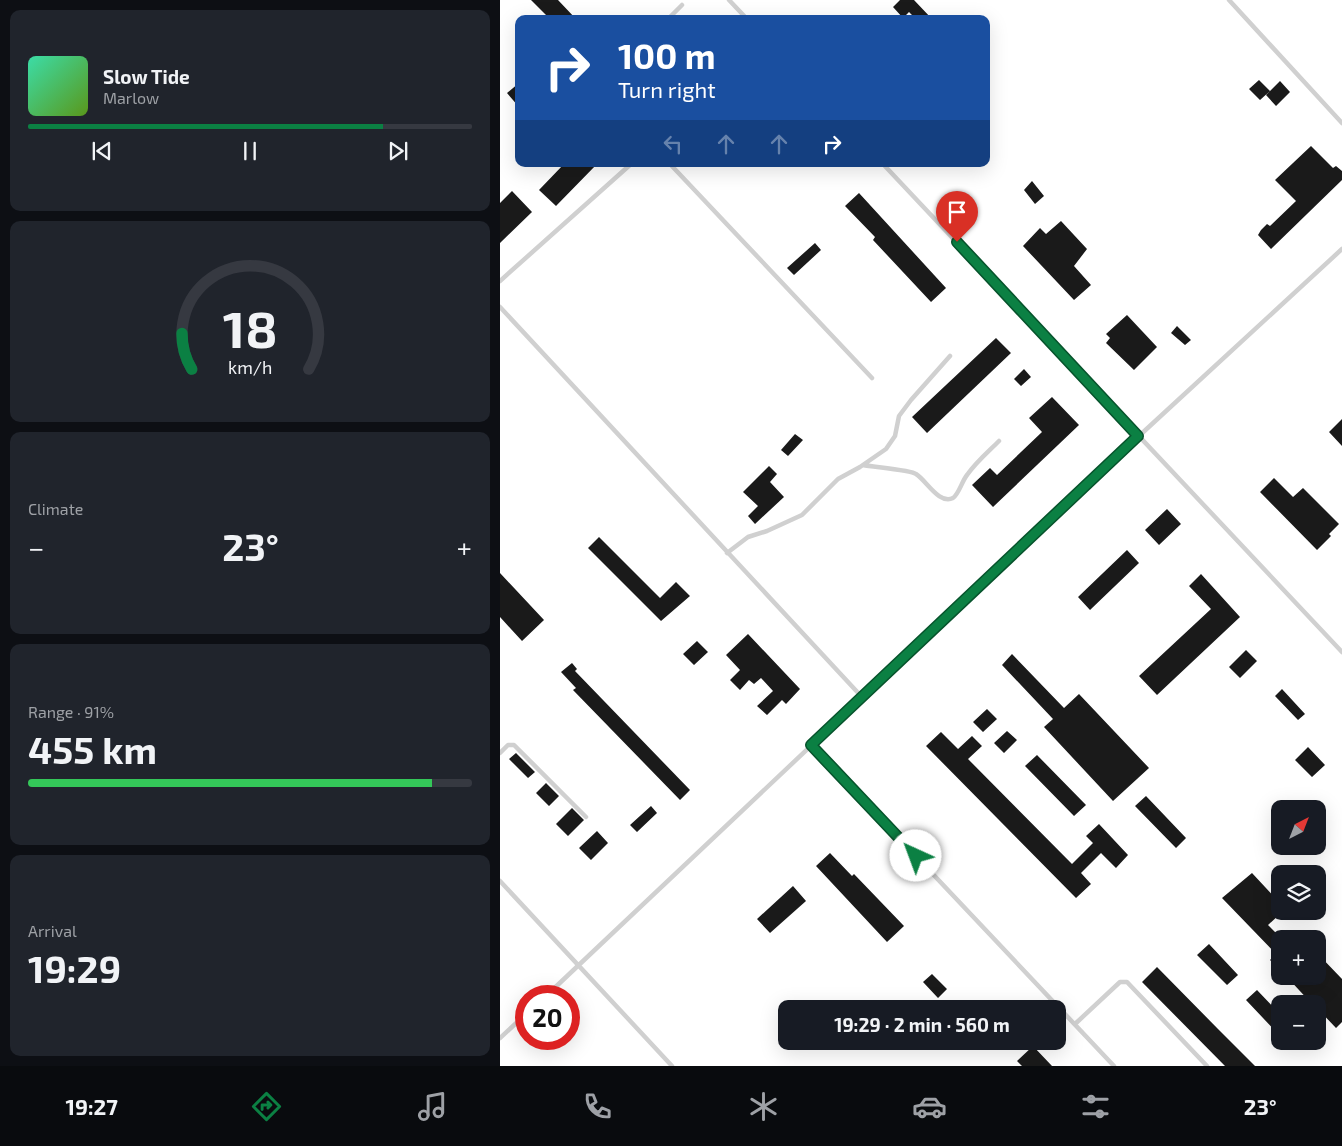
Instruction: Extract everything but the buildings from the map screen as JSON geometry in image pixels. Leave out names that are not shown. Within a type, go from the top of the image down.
[{"type":"lane","points":[[729,0],[743,15]]},
{"type":"lane","points":[[1229,0],[1342,123]]},
{"type":"lane","points":[[672,15],[682,5]]},
{"type":"lane","points":[[500,281],[628,167]]},
{"type":"lane","points":[[673,167],[872,378]]},
{"type":"lane","points":[[886,167],[1342,652]]},
{"type":"lane","points":[[558,985],[861,696],[1138,436],[1342,249]]},
{"type":"lane","points":[[500,307],[861,696]]},
{"type":"lane","points":[[728,553],[748,537],[767,531],[802,515],[838,479],[886,449],[895,436],[899,416],[950,356]]},
{"type":"lane","points":[[863,465],[896,471],[910,470],[918,475],[942,498],[952,498],[967,474],[999,441]]},
{"type":"lane","points":[[500,753],[508,745],[514,745],[586,817]]},
{"type":"lane","points":[[811,745],[1114,1066]]},
{"type":"lane","points":[[500,882],[580,965],[672,1066]]},
{"type":"lane","points":[[1075,1024],[1120,982],[1127,982],[1207,1066]]},
{"type":"lane","points":[[500,1038],[515,1024]]},
{"type":"route","points":[[916,856],[811,745],[1138,436],[957,242]]}]
